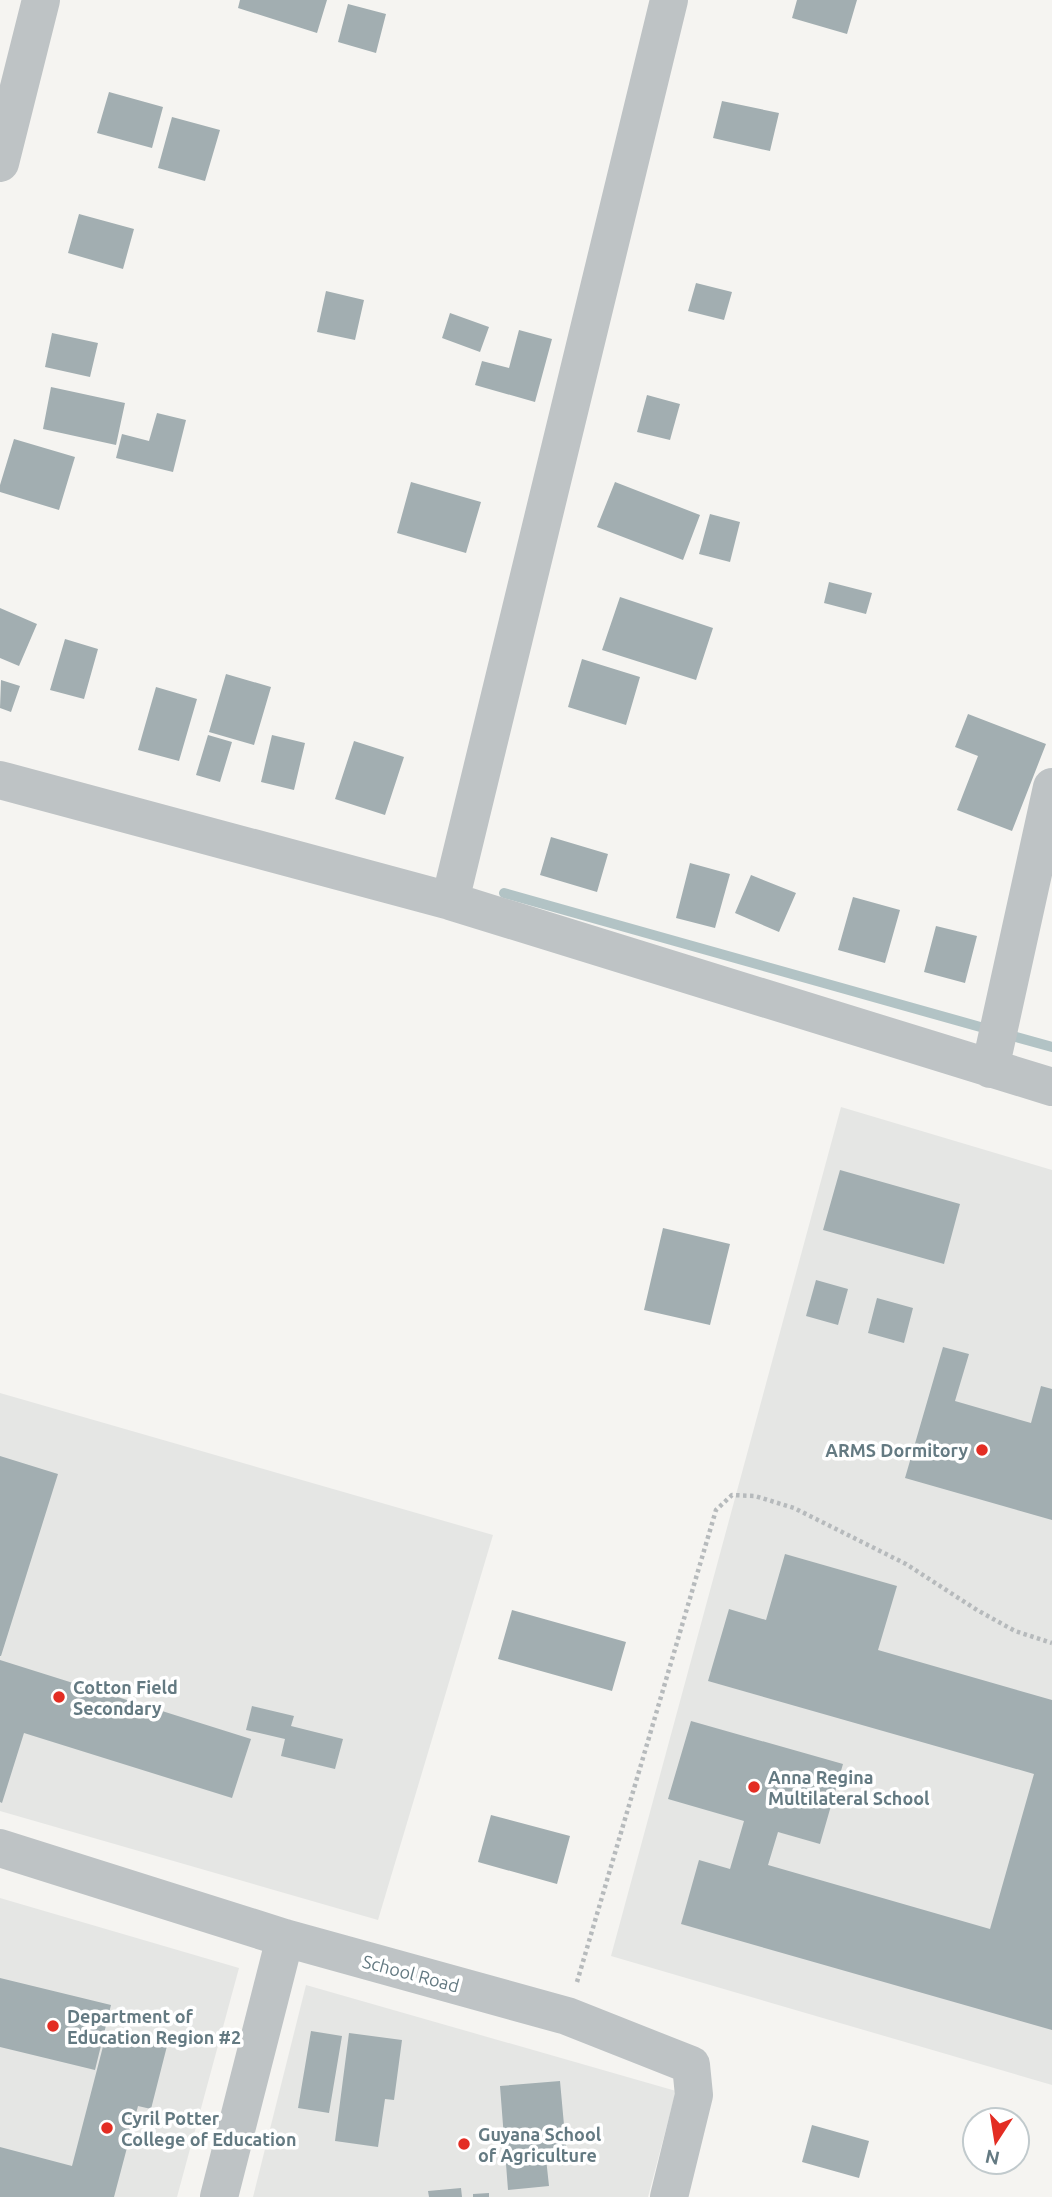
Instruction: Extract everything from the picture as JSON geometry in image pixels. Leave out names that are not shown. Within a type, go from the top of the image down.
[{"type":"street","points":[[0,163],[41,0]]},
{"type":"street","points":[[450,901],[669,0]]},
{"type":"street","points":[[0,780],[994,1045],[1052,1087]]},
{"type":"street","points":[[994,1045],[1052,787]]},
{"type":"street","name":"School Road","points":[[0,1848],[285,1938],[567,2016],[691,2065],[694,2095],[668,2197]]},
{"type":"street","points":[[219,2197],[285,1938]]},
{"type":"path","points":[[567,2016],[716,1510],[732,1496],[755,1496],[794,1508],[905,1564],[977,1611],[1015,1631],[1052,1643]]},
{"type":"shaded area","points":[[841,1107],[1052,1170],[1052,2085],[611,1956]]},
{"type":"shaded area","points":[[0,1393],[493,1535],[378,1920],[0,1811]]},
{"type":"shaded area","points":[[0,1898],[239,1968],[177,2197],[0,2197]]},
{"type":"shaded area","name":"Guyana School of Agriculture","points":[[306,1985],[676,2091],[648,2197],[253,2197]]},
{"type":"building","points":[[240,0],[327,0],[317,33],[238,8]]},
{"type":"building","points":[[797,0],[857,0],[847,34],[792,18]]},
{"type":"building","points":[[348,4],[386,14],[376,53],[338,42]]},
{"type":"building","points":[[109,92],[163,107],[152,148],[97,133]]},
{"type":"building","points":[[722,101],[779,113],[770,151],[713,138]]},
{"type":"building","points":[[172,117],[220,130],[205,181],[158,168]]},
{"type":"building","points":[[79,214],[134,229],[123,269],[68,253]]},
{"type":"building","points":[[696,283],[732,292],[724,320],[688,311]]},
{"type":"building","points":[[326,291],[364,300],[355,340],[317,332]]},
{"type":"building","points":[[450,313],[489,327],[480,352],[442,338]]},
{"type":"building","points":[[519,330],[552,339],[535,402],[475,385],[482,361],[509,368]]},
{"type":"building","points":[[52,333],[98,343],[90,377],[45,367]]},
{"type":"building","points":[[51,387],[125,403],[116,445],[43,429]]},
{"type":"building","points":[[647,395],[680,404],[670,440],[637,432]]},
{"type":"building","points":[[157,413],[186,420],[173,472],[116,458],[122,434],[149,441]]},
{"type":"building","points":[[14,439],[75,457],[59,510],[0,492]]},
{"type":"building","points":[[411,482],[481,502],[466,553],[397,533]]},
{"type":"building","points":[[615,482],[700,515],[683,560],[597,527]]},
{"type":"building","points":[[710,514],[740,522],[730,562],[699,554]]},
{"type":"building","points":[[829,582],[872,593],[866,614],[824,603]]},
{"type":"building","points":[[620,597],[713,628],[696,680],[602,650]]},
{"type":"building","points":[[0,608],[37,624],[19,666],[0,658]]},
{"type":"building","points":[[65,639],[98,649],[84,699],[50,690]]},
{"type":"building","points":[[582,659],[640,677],[626,725],[568,707]]},
{"type":"building","points":[[226,674],[271,687],[254,745],[209,732]]},
{"type":"building","points":[[1,680],[20,686],[11,712],[0,708]]},
{"type":"building","points":[[156,687],[197,699],[179,761],[138,750]]},
{"type":"building","points":[[968,714],[1046,744],[1012,831],[957,810],[978,756],[955,747]]},
{"type":"building","points":[[208,735],[232,742],[220,782],[196,775]]},
{"type":"building","points":[[272,735],[305,743],[294,790],[261,782]]},
{"type":"building","points":[[354,741],[404,757],[385,815],[335,799]]},
{"type":"building","points":[[551,837],[608,854],[597,892],[540,875]]},
{"type":"building","points":[[690,863],[730,874],[715,928],[676,918]]},
{"type":"building","points":[[751,875],[796,893],[779,932],[735,913]]},
{"type":"building","points":[[853,897],[900,910],[885,963],[838,950]]},
{"type":"building","points":[[936,926],[977,936],[965,983],[924,972]]},
{"type":"building","points":[[840,1170],[960,1204],[944,1264],[823,1230]]},
{"type":"building","points":[[663,1228],[730,1244],[710,1325],[644,1310]]},
{"type":"building","points":[[816,1280],[848,1289],[838,1325],[806,1316]]},
{"type":"building","points":[[877,1298],[913,1308],[904,1343],[868,1333]]},
{"type":"building","name":"ARMS Dormitory","points":[[943,1347],[969,1354],[955,1401],[1031,1423],[1041,1386],[1052,1389],[1052,1520],[905,1478]]},
{"type":"building","points":[[0,1456],[58,1474],[1,1656],[0,1656]]},
{"type":"building","name":"Anna Regina Multilateral School","points":[[785,1554],[897,1586],[878,1650],[1052,1700],[1052,2030],[681,1924],[699,1860],[730,1869],[744,1821],[668,1799],[691,1721],[843,1764],[820,1844],[778,1832],[768,1865],[990,1929],[1034,1774],[708,1681],[729,1609],[766,1620]]},
{"type":"building","points":[[512,1610],[626,1642],[612,1691],[498,1659]]},
{"type":"building","name":"Cotton Field Secondary","points":[[0,1660],[251,1739],[232,1798],[24,1733],[2,1803],[0,1802]]},
{"type":"building","points":[[252,1706],[294,1716],[291,1726],[343,1739],[335,1769],[281,1756],[285,1739],[246,1730]]},
{"type":"building","points":[[491,1815],[570,1836],[557,1884],[478,1862]]},
{"type":"building","name":"Department of Education Region #2","points":[[0,1978],[111,2005],[95,2070],[0,2047]]},
{"type":"building","name":"Cyril Potter College of Education","points":[[107,2031],[167,2046],[151,2109],[138,2106],[114,2197],[0,2197],[0,2147],[72,2166]]},
{"type":"building","points":[[311,2031],[342,2036],[329,2113],[298,2108]]},
{"type":"building","points":[[349,2033],[402,2040],[394,2100],[385,2099],[378,2147],[335,2141]]},
{"type":"building","points":[[560,2081],[566,2147],[545,2149],[549,2186],[508,2190],[500,2086]]},
{"type":"building","points":[[812,2125],[869,2141],[859,2178],[802,2162]]},
{"type":"building","points":[[461,2188],[462,2197],[429,2197],[428,2191]]},
{"type":"building","points":[[489,2193],[489,2197],[473,2197],[473,2194]]},
{"type":"waterway","points":[[504,893],[991,1030]]},
{"type":"waterway","points":[[1005,1034],[1052,1047]]},
{"type":"place","name":"ARMS Dormitory","points":[[982,1450]]},
{"type":"place","name":"Cotton Field Secondary","points":[[59,1697]]},
{"type":"place","name":"Anna Regina Multilateral School","points":[[754,1787]]},
{"type":"place","name":"Department of Education Region #2","points":[[53,2026]]},
{"type":"place","name":"Cyril Potter College of Education","points":[[107,2128]]},
{"type":"place","name":"Guyana School of Agriculture","points":[[464,2144]]}]
